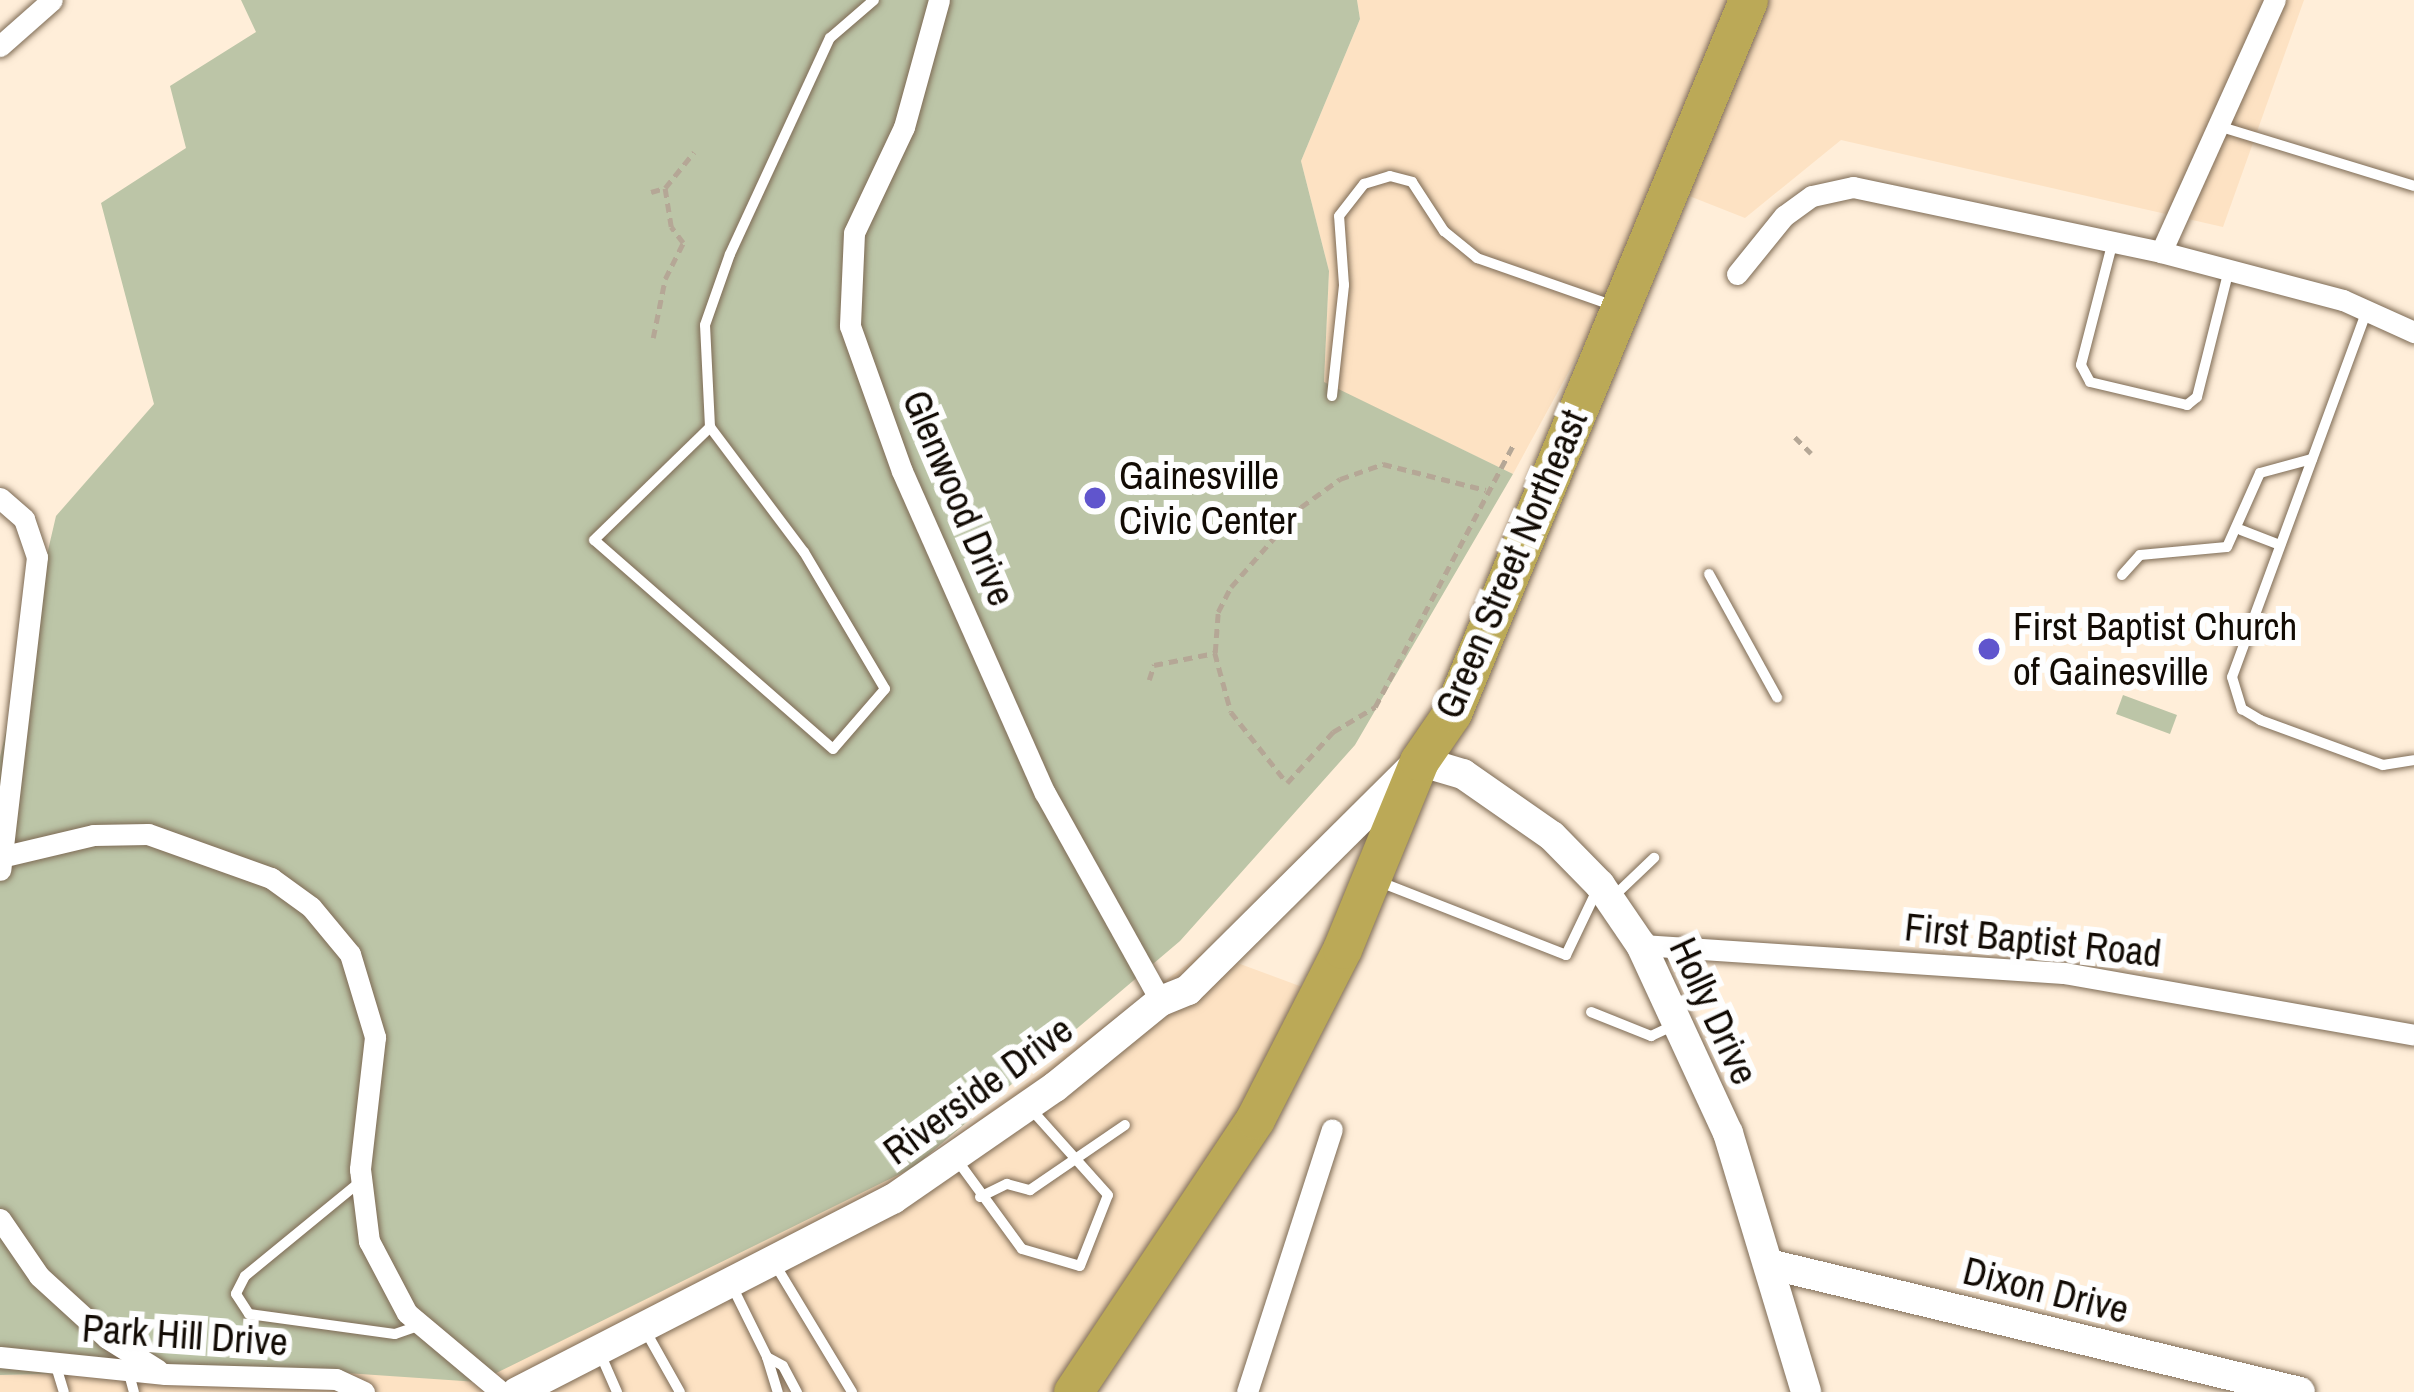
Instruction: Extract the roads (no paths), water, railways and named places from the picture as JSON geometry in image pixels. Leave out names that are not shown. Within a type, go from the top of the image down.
[{"type":"highway","name":"Green Street Northeast","points":[[1073,1392],[1255,1119],[1371,879],[1419,761],[1452,713],[1748,0]]},
{"type":"street","points":[[0,46],[52,0]]},
{"type":"street","name":"Glenwood Drive","points":[[939,0],[904,127],[854,233],[850,326],[902,471],[1045,793],[1161,1001]]},
{"type":"street","points":[[2161,252],[2275,0]]},
{"type":"street","points":[[1737,274],[1784,216],[1812,196],[1853,187],[2161,252],[2343,300],[2414,332]]},
{"type":"street","points":[[0,498],[24,519],[37,557],[3,863],[94,836],[148,834],[272,878],[311,908],[350,954],[375,1037],[361,1181],[369,1241],[421,1325],[501,1392]]},
{"type":"street","name":"Riverside Drive","points":[[517,1392],[893,1199],[1028,1106],[1161,1001],[1188,990],[1419,761]]},
{"type":"street","name":"Holly Drive","points":[[1419,761],[1462,774],[1516,808],[1605,892],[1640,945],[1681,1022],[1773,1265],[1806,1392]]},
{"type":"street","name":"First Baptist Road","points":[[1640,945],[2064,973],[2414,1035]]},
{"type":"street","points":[[1247,1392],[1332,1129]]},
{"type":"street","points":[[0,1219],[39,1276],[107,1338],[167,1383]]},
{"type":"street","name":"Dixon Drive","points":[[1773,1265],[2250,1386],[2300,1392]]},
{"type":"street","name":"Park Hill Drive","points":[[0,1357],[55,1363],[131,1381],[317,1385],[364,1392]]},
{"type":"lane","points":[[710,428],[594,540],[833,749],[885,689],[804,552],[710,428],[705,325],[730,254],[830,38],[874,0]]},
{"type":"lane","points":[[2218,126],[2414,186]]},
{"type":"lane","points":[[1333,395],[1343,285],[1339,216],[1364,184],[1390,176],[1412,182],[1444,232],[1478,258],[1619,308]]},
{"type":"lane","points":[[2113,241],[2081,365],[2090,382],[2187,405],[2199,390],[2229,270]]},
{"type":"lane","points":[[2366,314],[2232,677],[2242,709],[2383,765],[2414,760]]},
{"type":"lane","points":[[2122,575],[2140,556],[2202,554],[2228,547],[2241,530],[2260,473],[2312,459]]},
{"type":"lane","points":[[2241,530],[2280,545]]},
{"type":"lane","points":[[1709,574],[1777,697]]},
{"type":"lane","points":[[1371,879],[1566,955],[1605,892],[1654,858]]},
{"type":"lane","points":[[1591,1012],[1651,1036],[1681,1022]]},
{"type":"lane","points":[[955,1156],[980,1198],[1022,1250],[1081,1266],[1108,1195],[1071,1161],[1028,1106]]},
{"type":"lane","points":[[980,1198],[1007,1184],[1030,1190],[1125,1125]]},
{"type":"lane","points":[[361,1181],[245,1276],[236,1294],[249,1314],[395,1334],[421,1325]]},
{"type":"lane","points":[[772,1261],[852,1392]]},
{"type":"lane","points":[[730,1283],[767,1358],[778,1392]]},
{"type":"lane","points":[[644,1327],[680,1392]]},
{"type":"lane","points":[[598,1350],[617,1392]]},
{"type":"lane","points":[[767,1358],[782,1366],[797,1392]]},
{"type":"lane","points":[[55,1363],[64,1392]]},
{"type":"place","name":"Gainesville Civic Center","points":[[1095,498]]},
{"type":"place","name":"First Baptist Church of Gainesville","points":[[1989,649]]}]
